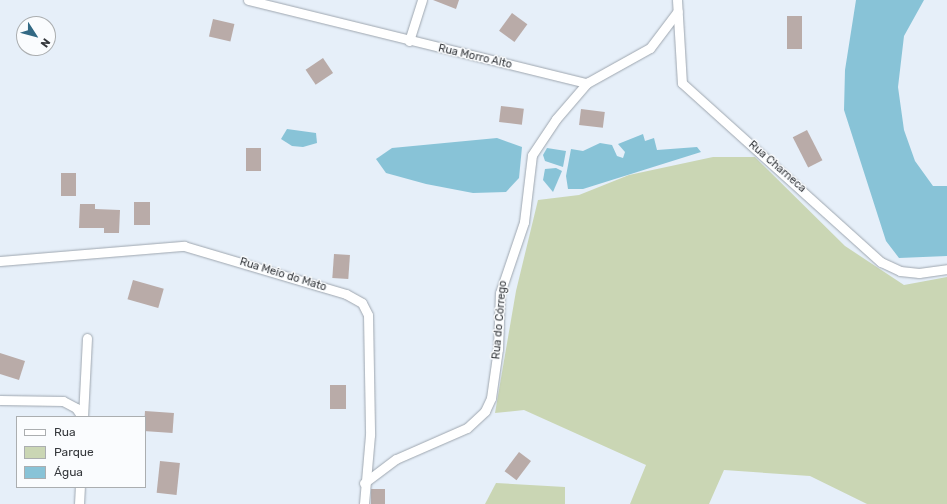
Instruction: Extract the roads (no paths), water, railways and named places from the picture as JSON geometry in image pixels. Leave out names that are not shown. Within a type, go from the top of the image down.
[{"type":"street","name":"Rua Morro Alto","points":[[248,0],[409,41],[587,83]]},
{"type":"street","points":[[409,41],[422,0]]},
{"type":"street","name":"Rua Charneca","points":[[677,0],[682,84],[881,262],[900,271],[919,274],[947,269]]},
{"type":"street","points":[[587,83],[650,48],[678,11]]},
{"type":"street","name":"Rua do Córrego","points":[[364,483],[396,459],[468,428],[485,410],[498,356],[500,293],[524,222],[532,155],[556,119],[587,83]]},
{"type":"street","name":"Rua Meio do Mato","points":[[0,261],[184,246],[346,294],[362,303],[368,315],[370,434],[364,483],[364,504]]},
{"type":"street","points":[[83,416],[87,338]]},
{"type":"street","points":[[0,400],[63,401],[76,408],[82,416]]},
{"type":"street","points":[[79,504],[80,488]]},
{"type":"water","points":[[856,0],[924,0],[904,36],[898,87],[904,130],[915,161],[933,186],[947,186],[947,256],[899,258],[886,241],[844,110],[845,70]]},
{"type":"water","points":[[287,129],[316,133],[317,143],[303,147],[292,146],[281,139]]},
{"type":"water","points":[[643,134],[645,141],[654,138],[657,150],[697,147],[701,152],[583,189],[568,189],[566,176],[571,149],[583,151],[600,143],[612,145],[617,156],[623,158],[625,152],[618,144]]},
{"type":"water","points":[[497,138],[522,147],[519,178],[506,192],[473,193],[426,184],[386,173],[376,159],[392,148]]},
{"type":"water","points":[[547,148],[566,151],[563,167],[545,161],[543,155]]},
{"type":"water","points":[[556,168],[562,171],[553,192],[543,180],[545,169]]}]
